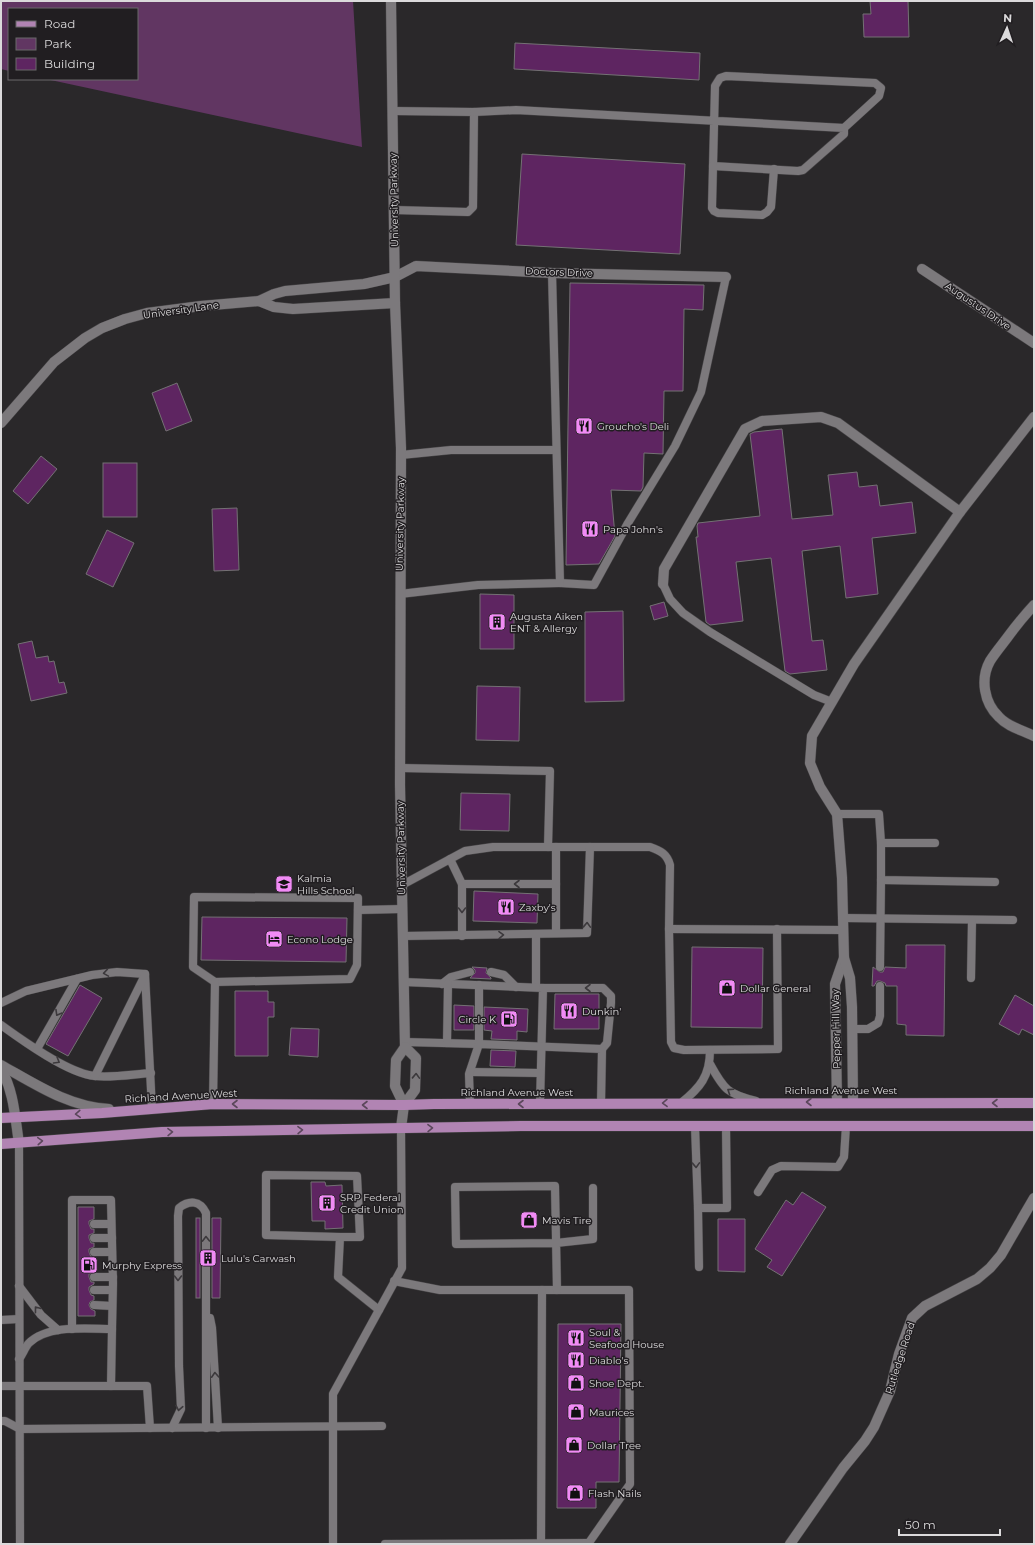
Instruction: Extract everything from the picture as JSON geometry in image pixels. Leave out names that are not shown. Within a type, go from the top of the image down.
[{"type":"main road","name":"Richland Avenue West","points":[[1,1118],[213,1104],[404,1106],[470,1104],[761,1102],[1034,1103]]},
{"type":"main road","points":[[1,1144],[162,1132],[521,1126],[1034,1126]]},
{"type":"street","name":"University Parkway","points":[[391,1],[395,303],[401,455],[400,768],[405,1044],[396,1060],[395,1086],[404,1106]]},
{"type":"street","name":"Doctors Drive","points":[[395,277],[416,266],[552,273],[726,277]]},
{"type":"street","name":"Augustus Drive","points":[[922,269],[1034,343]]},
{"type":"street","name":"University Lane","points":[[1,423],[54,362],[85,338],[102,328],[126,319],[168,310],[259,301],[285,291],[360,284],[395,277]]},
{"type":"street","name":"University Lane","points":[[259,301],[274,307],[293,309],[395,303]]},
{"type":"street","points":[[663,584],[664,568],[745,429],[762,421],[821,417],[838,422],[960,512]]},
{"type":"street","points":[[837,814],[820,787],[810,763],[812,736],[854,664],[960,512],[1034,417]]},
{"type":"street","points":[[1034,605],[1024,615],[990,661],[984,680],[988,702],[999,718],[1034,736]]},
{"type":"street","name":"Pepper Hill Way","points":[[837,814],[842,878],[844,958],[850,978],[853,1102]]},
{"type":"street","name":"Pepper Hill Way","points":[[837,1102],[835,984],[844,958]]},
{"type":"street","points":[[401,1128],[404,1106],[415,1090],[416,1058],[405,1044]]},
{"type":"street","points":[[1,1065],[68,1101],[97,1109],[131,1110]]},
{"type":"street","points":[[1,1069],[7,1080],[19,1143]]},
{"type":"street","name":"Rutledge Road","points":[[790,1544],[843,1468],[865,1441],[874,1427],[890,1391],[899,1354],[912,1318],[925,1306],[972,1282],[990,1268],[1001,1255],[1034,1198]]},
{"type":"lane","points":[[393,112],[474,112],[516,110],[714,120],[844,128],[879,96],[881,88],[875,82],[726,76],[720,78],[715,86],[714,120],[712,208],[718,213],[762,215],[767,212],[770,207],[774,169]]},
{"type":"lane","points":[[394,210],[468,212],[473,208],[474,112]]},
{"type":"lane","points":[[713,166],[798,171],[803,170],[844,134],[844,128]]},
{"type":"lane","points":[[552,273],[560,583]]},
{"type":"lane","points":[[400,594],[478,585],[560,583],[594,585],[628,523],[675,446],[701,392],[726,277]]},
{"type":"lane","points":[[401,455],[451,450],[556,450]]},
{"type":"lane","points":[[663,584],[670,599],[688,617],[814,695],[832,702]]},
{"type":"lane","points":[[400,768],[550,771],[552,847],[556,884],[556,933]]},
{"type":"lane","points":[[837,814],[879,814],[881,843],[880,967]]},
{"type":"lane","points":[[881,843],[935,843]]},
{"type":"lane","points":[[402,885],[465,851],[493,847],[650,847],[660,850],[668,857],[670,865],[669,929],[671,1042],[674,1048],[684,1050],[778,1049],[777,929]]},
{"type":"lane","points":[[403,936],[587,933],[590,847]]},
{"type":"lane","points":[[450,859],[462,884],[462,936]]},
{"type":"lane","points":[[881,880],[995,882]]},
{"type":"lane","points":[[462,884],[556,884]]},
{"type":"lane","points":[[194,897],[358,898],[357,965],[350,980],[215,982],[193,967],[194,897]]},
{"type":"lane","points":[[358,910],[402,910]]},
{"type":"lane","points":[[843,918],[1013,920]]},
{"type":"lane","points":[[971,978],[972,920]]},
{"type":"lane","points":[[669,929],[843,930]]},
{"type":"lane","points":[[536,934],[542,1046],[540,1104]]},
{"type":"lane","points":[[1,1002],[26,991],[77,979],[117,972],[145,974]]},
{"type":"lane","points":[[447,1043],[445,984],[451,977],[470,972]]},
{"type":"lane","points":[[491,972],[504,975],[516,987]]},
{"type":"lane","points":[[145,974],[152,1109]]},
{"type":"lane","points":[[95,1076],[145,974]]},
{"type":"lane","points":[[37,1049],[77,979]]},
{"type":"lane","points":[[213,1104],[215,982]]},
{"type":"lane","points":[[404,982],[540,988],[603,988],[610,996],[612,1003],[607,1043],[602,1049],[600,1104]]},
{"type":"lane","points":[[470,1104],[470,1072],[479,1044],[480,985]]},
{"type":"lane","points":[[852,1029],[868,1029],[878,1023],[880,1016],[880,986]]},
{"type":"lane","points":[[1,1025],[68,1068],[95,1076],[151,1073]]},
{"type":"lane","points":[[405,1044],[447,1043],[602,1049]]},
{"type":"lane","points":[[681,1103],[694,1092],[703,1081],[710,1064],[710,1050]]},
{"type":"lane","points":[[710,1064],[719,1082],[726,1090],[740,1097],[761,1102]]},
{"type":"lane","points":[[470,1072],[540,1073]]},
{"type":"lane","points":[[695,1126],[699,1267]]},
{"type":"lane","points":[[698,1208],[727,1208],[726,1126]]},
{"type":"lane","points":[[758,1192],[772,1170],[781,1166],[838,1167],[844,1157],[846,1126]]},
{"type":"lane","points":[[333,1544],[333,1394],[402,1268],[401,1128]]},
{"type":"lane","points":[[19,1143],[20,1544]]},
{"type":"lane","points":[[266,1176],[357,1176],[360,1237],[340,1237],[266,1235],[266,1176]]},
{"type":"lane","points":[[557,1290],[556,1243],[555,1186],[455,1187],[456,1244],[556,1243],[594,1239],[593,1188]]},
{"type":"lane","points":[[72,1329],[75,1305],[75,1224],[72,1200],[111,1200],[113,1277],[111,1386]]},
{"type":"lane","points":[[172,1428],[181,1408],[179,1366],[178,1216],[179,1208],[186,1202],[192,1202],[200,1204],[206,1213],[206,1428]]},
{"type":"lane","points":[[94,1224],[111,1224]]},
{"type":"lane","points":[[340,1237],[338,1277],[379,1310]]},
{"type":"lane","points":[[94,1238],[112,1238]]},
{"type":"lane","points":[[94,1252],[112,1252]]},
{"type":"lane","points":[[94,1277],[113,1277]]},
{"type":"lane","points":[[385,1544],[588,1544],[630,1484],[629,1290],[440,1290],[394,1281]]},
{"type":"lane","points":[[19,1286],[42,1315],[58,1330]]},
{"type":"lane","points":[[94,1290],[112,1290]]},
{"type":"lane","points":[[541,1543],[542,1290]]},
{"type":"lane","points":[[94,1305],[112,1306]]},
{"type":"lane","points":[[206,1306],[212,1328],[218,1428]]},
{"type":"lane","points":[[1,1320],[20,1320]]},
{"type":"lane","points":[[19,1359],[30,1343],[42,1335],[58,1330],[112,1329]]},
{"type":"lane","points":[[1,1386],[147,1386],[150,1428]]},
{"type":"lane","points":[[1,1421],[5,1421],[20,1429],[382,1426]]},
{"type":"green space","points":[[1,1],[353,1],[362,147],[51,80],[138,80],[138,8],[8,8],[8,71],[1,69]]},
{"type":"building","points":[[870,1],[908,1],[909,37],[864,37],[863,14],[871,14]]},
{"type":"building","points":[[515,43],[700,53],[699,80],[514,69]]},
{"type":"building","points":[[522,154],[685,164],[680,254],[516,245]]},
{"type":"building","points":[[570,283],[704,285],[703,310],[684,309],[683,391],[664,391],[663,454],[644,453],[643,487],[641,491],[611,490],[615,536],[599,564],[566,565]]},
{"type":"building","points":[[177,383],[192,421],[166,431],[152,393]]},
{"type":"building","points":[[782,429],[792,519],[833,515],[828,475],[857,472],[859,487],[877,485],[880,506],[912,502],[916,533],[872,538],[878,594],[846,598],[840,546],[802,551],[812,641],[823,640],[827,670],[790,674],[785,671],[771,558],[736,562],[743,621],[710,625],[706,622],[696,537],[698,537],[698,523],[760,516],[750,434],[754,432]]},
{"type":"building","points":[[41,456],[57,469],[28,504],[13,491]]},
{"type":"building","points":[[103,463],[137,463],[137,517],[103,517]]},
{"type":"building","points":[[237,508],[239,570],[214,571],[212,509]]},
{"type":"building","points":[[107,530],[134,543],[113,587],[86,574]]},
{"type":"building","name":"Augusta Aiken ENT & Allergy","points":[[480,594],[514,595],[514,649],[480,649]]},
{"type":"building","points":[[664,602],[668,616],[654,620],[650,606]]},
{"type":"building","points":[[623,611],[624,701],[585,702],[585,612]]},
{"type":"building","points":[[32,641],[36,658],[48,656],[49,662],[54,661],[59,683],[64,682],[67,693],[31,701],[18,644]]},
{"type":"building","points":[[477,686],[520,687],[519,741],[476,740]]},
{"type":"building","points":[[461,793],[510,794],[509,831],[460,830]]},
{"type":"building","name":"Zaxby's","points":[[474,891],[538,894],[537,923],[473,921]]},
{"type":"building","name":"Econo Lodge","points":[[202,917],[347,918],[346,962],[201,960]]},
{"type":"building","points":[[906,945],[945,945],[944,1036],[906,1035],[906,1025],[897,1024],[897,986],[886,986],[885,983],[877,981],[874,986],[872,986],[873,967],[880,972],[883,972],[885,967],[906,968]]},
{"type":"building","name":"Dollar General","points":[[692,947],[763,948],[762,1028],[691,1027]]},
{"type":"building","points":[[472,967],[487,968],[486,973],[491,979],[470,978],[475,973],[475,970]]},
{"type":"building","points":[[80,985],[102,998],[68,1056],[46,1044]]},
{"type":"building","points":[[235,991],[268,991],[268,1002],[274,1002],[274,1017],[268,1017],[268,1056],[235,1056]]},
{"type":"building","name":"Dunkin'","points":[[555,994],[599,994],[599,1029],[554,1029]]},
{"type":"building","points":[[1015,995],[1034,1006],[1034,1035],[1022,1029],[1019,1035],[999,1024]]},
{"type":"building","points":[[454,1005],[474,1006],[474,1030],[454,1030]]},
{"type":"building","name":"Circle K","points":[[484,1007],[528,1009],[527,1032],[517,1031],[517,1040],[491,1039],[492,1031],[484,1030]]},
{"type":"building","points":[[291,1028],[319,1029],[318,1057],[289,1055]]},
{"type":"building","points":[[491,1050],[516,1051],[515,1067],[490,1066]]},
{"type":"building","name":"SRP Federal Credit Union","points":[[311,1182],[325,1182],[326,1186],[342,1185],[343,1228],[325,1229],[325,1221],[312,1221]]},
{"type":"building","points":[[802,1192],[826,1207],[782,1276],[767,1267],[772,1260],[755,1249],[786,1200],[793,1205]]},
{"type":"building","points":[[78,1207],[94,1207],[94,1219],[89,1221],[89,1224],[91,1229],[94,1229],[94,1233],[89,1235],[89,1238],[91,1243],[94,1243],[94,1247],[89,1249],[89,1252],[91,1257],[94,1258],[94,1272],[89,1274],[89,1277],[91,1282],[94,1282],[94,1284],[89,1287],[89,1290],[91,1295],[94,1296],[94,1300],[90,1302],[89,1305],[91,1309],[95,1311],[95,1316],[78,1316]]},
{"type":"building","points":[[196,1218],[200,1218],[200,1298],[196,1298]]},
{"type":"building","points":[[212,1218],[221,1218],[220,1298],[212,1298]]},
{"type":"building","points":[[718,1219],[745,1219],[745,1272],[718,1271]]},
{"type":"building","points":[[558,1324],[621,1324],[619,1482],[596,1482],[596,1508],[557,1508]]},
{"type":"place","name":"Groucho's Deli","points":[[584,426]]},
{"type":"place","name":"Papa John's","points":[[590,529]]},
{"type":"place","name":"Augusta Aiken ENT & Allergy","points":[[497,622]]},
{"type":"place","name":"Kalmia Hills School","points":[[284,884]]},
{"type":"place","name":"Zaxby's","points":[[506,907]]},
{"type":"place","name":"Econo Lodge","points":[[274,939]]},
{"type":"place","name":"Dollar General","points":[[727,988]]},
{"type":"place","name":"Dunkin'","points":[[569,1011]]},
{"type":"place","name":"Circle K","points":[[509,1019]]},
{"type":"place","name":"SRP Federal Credit Union","points":[[327,1203]]},
{"type":"place","name":"Mavis Tire","points":[[529,1220]]},
{"type":"place","name":"Lulu's Carwash","points":[[208,1258]]},
{"type":"place","name":"Murphy Express","points":[[89,1265]]},
{"type":"place","name":"Soul & Seafood House","points":[[576,1338]]},
{"type":"place","name":"Diablo's","points":[[576,1360]]},
{"type":"place","name":"Shoe Dept.","points":[[576,1383]]},
{"type":"place","name":"Maurices","points":[[576,1412]]},
{"type":"place","name":"Dollar Tree","points":[[574,1445]]},
{"type":"place","name":"Flash Nails","points":[[575,1493]]}]
